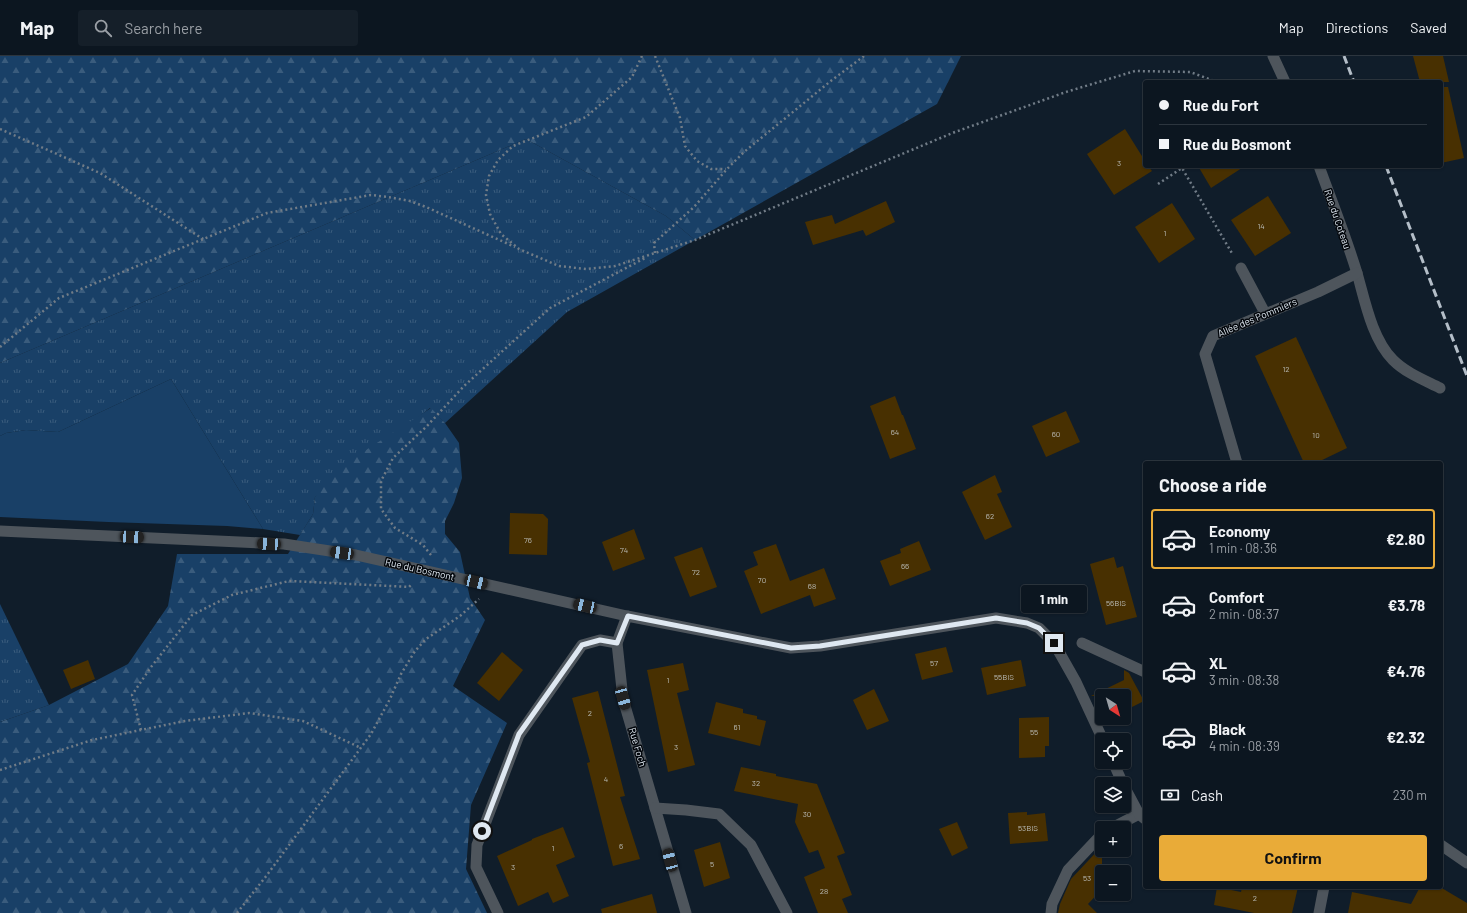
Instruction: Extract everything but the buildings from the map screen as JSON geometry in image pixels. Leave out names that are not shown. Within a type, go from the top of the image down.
[{"type":"street","points":[[1273,56],[1284,80]]},
{"type":"street","name":"Rue du Coteau","points":[[1320,168],[1357,273],[1376,333],[1384,348],[1392,359],[1403,369],[1440,388]]},
{"type":"street","points":[[1241,268],[1265,313]]},
{"type":"street","name":"Allée des Pommiers","points":[[1236,461],[1205,354],[1213,336],[1318,292],[1357,273]]},
{"type":"street","name":"Rue du Bosmont","points":[[0,531],[284,544],[356,555],[628,616],[791,648],[820,646],[996,618],[1027,623],[1039,628],[1054,643],[1076,682],[1100,733]]},
{"type":"street","name":"Rue Foch","points":[[628,616],[617,643],[623,698],[686,913]]},
{"type":"street","points":[[498,913],[476,867],[477,845],[519,734],[582,645],[600,640],[617,643]]},
{"type":"street","points":[[1082,643],[1143,671]]},
{"type":"street","points":[[1130,821],[1142,816],[1131,797]]},
{"type":"street","points":[[655,808],[719,814],[751,845],[787,913]]},
{"type":"street","points":[[1051,913],[1052,904],[1068,870],[1095,841]]},
{"type":"street","points":[[1443,846],[1467,863]]},
{"type":"street","points":[[1319,913],[1324,889]]},
{"type":"path","points":[[519,249],[501,234],[490,214],[486,195],[489,176],[498,160],[513,146],[586,116],[632,76],[642,56]]},
{"type":"path","points":[[655,56],[680,118],[686,146],[697,161],[711,169],[727,169]]},
{"type":"path","points":[[655,253],[654,243],[694,207],[727,169],[772,128],[864,56]]},
{"type":"path","points":[[0,347],[59,298],[266,214],[370,195],[410,201],[450,217],[559,266],[586,269],[615,266],[695,240],[955,132],[1066,92],[1135,71],[1190,72],[1212,80]]},
{"type":"path","points":[[0,129],[100,173],[204,239]]},
{"type":"path","points":[[1158,184],[1182,168],[1241,268]]},
{"type":"path","points":[[141,730],[132,695],[151,667],[192,615],[232,596],[289,581],[409,586],[430,571],[435,559],[423,545],[395,528],[381,509],[381,481],[393,458],[428,426],[464,386],[550,308],[655,253]]},
{"type":"path","points":[[237,913],[371,734],[390,699],[400,674],[415,651],[426,639],[460,616],[478,601],[491,585]]},
{"type":"path","points":[[0,770],[92,740],[185,721],[249,713],[302,721],[361,748]]},
{"type":"green space","points":[[0,56],[961,56],[937,104],[695,240],[666,216],[526,139],[0,363]]},
{"type":"green space","points":[[526,139],[666,216],[695,240],[567,312],[445,423],[430,408],[315,497],[313,514],[300,535],[263,529],[171,379],[58,432],[26,430],[6,433],[0,436],[0,363]]},
{"type":"green space","points":[[171,379],[263,529],[227,526],[0,517],[0,436],[6,433],[26,430],[58,432]]},
{"type":"green space","points":[[431,408],[445,423],[459,443],[462,478],[454,503],[445,521],[445,534],[460,552],[470,598],[485,620],[453,686],[507,723],[471,805],[466,869],[487,913],[0,913],[0,722],[49,705],[128,664],[168,606],[177,554],[288,554],[313,514],[315,497],[335,470]]},
{"type":"green space","points":[[0,604],[49,705],[0,722]]},
{"type":"railway","points":[[1344,56],[1353,80]]},
{"type":"railway","points":[[1387,168],[1467,376]]},
{"type":"route","points":[[482,831],[519,734],[582,645],[600,640],[617,643],[628,616],[791,648],[820,646],[996,618],[1027,623],[1039,628],[1054,643]]}]
